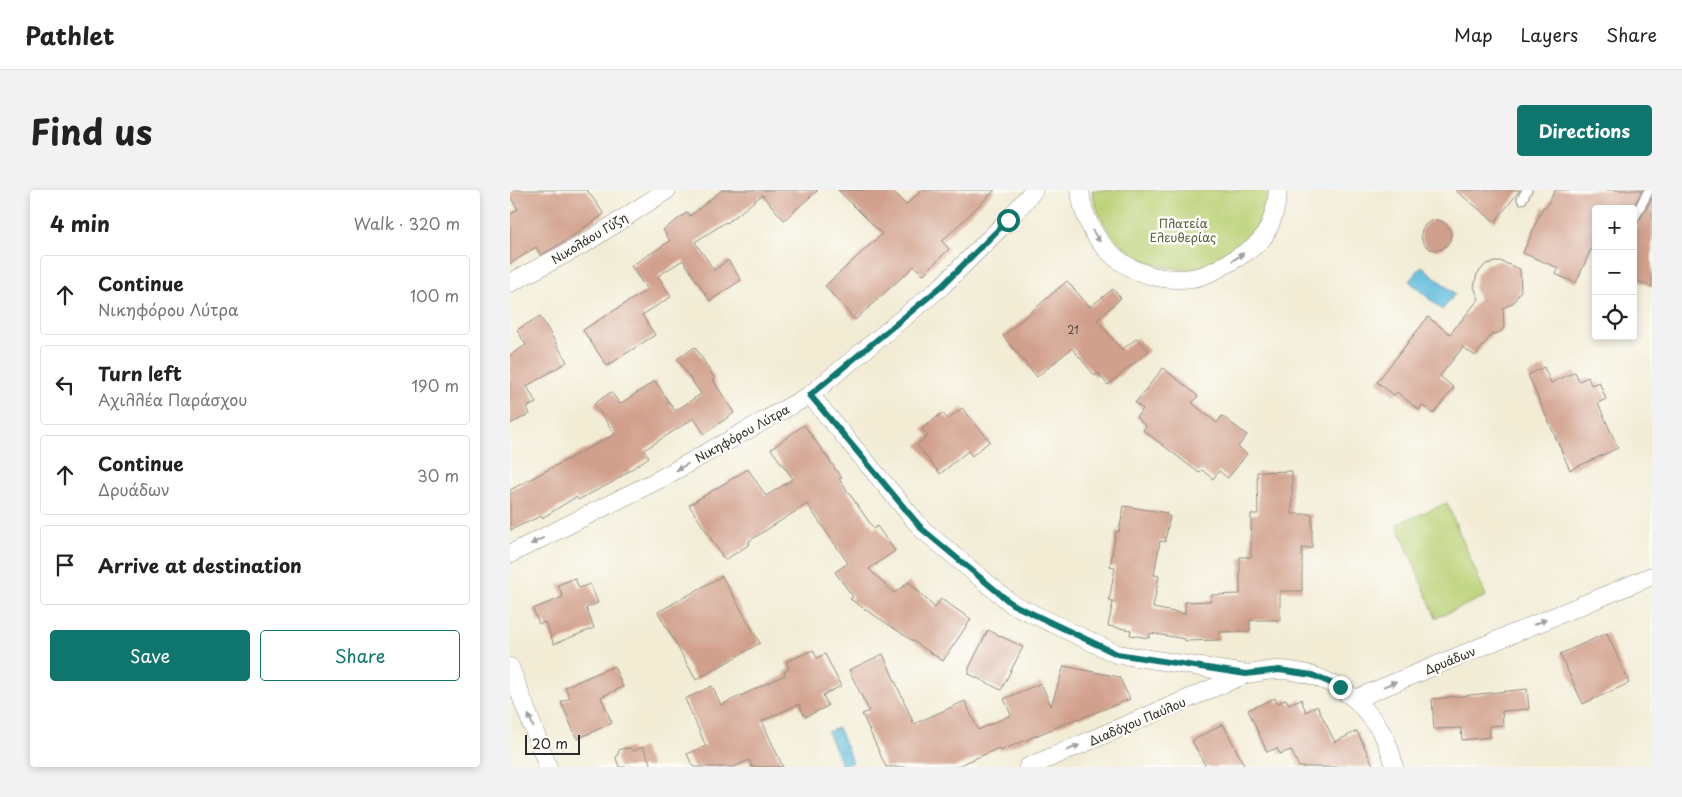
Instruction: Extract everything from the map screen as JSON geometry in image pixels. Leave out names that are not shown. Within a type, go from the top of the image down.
[{"type":"street","name":"Νικολάου Γύζη","points":[[510,283],[584,244],[667,190]]},
{"type":"street","name":"Νικηφόρου Λύτρα","points":[[510,554],[658,480],[810,395],[942,286],[1008,220],[1034,190]]},
{"type":"street","points":[[1080,190],[1090,227],[1102,246],[1116,258],[1140,273],[1166,279],[1192,278],[1214,272],[1240,257],[1261,240],[1270,224],[1278,190]]},
{"type":"street","points":[[810,395],[922,529],[1012,604],[1117,654],[1246,674],[1279,670],[1312,675],[1340,687],[1356,699],[1375,720],[1386,740],[1394,767]]},
{"type":"street","name":"Δρυάδων","points":[[1356,699],[1652,576]]},
{"type":"street","points":[[510,667],[548,767]]},
{"type":"street","name":"Διαδόχου Παύλου","points":[[1028,767],[1246,674]]},
{"type":"lane","points":[[1522,199],[1527,190]]},
{"type":"lane","points":[[1637,212],[1649,190]]},
{"type":"green space","name":"Πλατεία Ελευθερίας","points":[[1092,190],[1274,190],[1262,225],[1247,243],[1205,266],[1187,269],[1170,268],[1152,263],[1139,258],[1127,250],[1108,230],[1101,218]]},
{"type":"green space","points":[[1447,503],[1486,596],[1436,618],[1397,524]]},
{"type":"water","points":[[1422,266],[1455,294],[1442,310],[1409,281]]},
{"type":"water","points":[[838,728],[853,762],[842,766],[827,732]]},
{"type":"building","points":[[510,190],[587,190],[604,214],[541,255],[536,247],[510,264],[510,214],[518,209],[510,197]]},
{"type":"building","points":[[722,190],[818,190],[784,220],[762,195],[727,223],[695,242],[714,270],[728,260],[741,280],[710,301],[683,260],[658,276],[671,297],[642,315],[655,335],[607,366],[583,330],[647,290],[631,266],[670,241],[663,230],[688,212],[690,216]]},
{"type":"building","points":[[838,190],[891,190],[906,205],[922,190],[995,190],[942,241],[949,249],[923,275],[914,266],[855,320],[825,286],[882,234]]},
{"type":"building","points":[[1455,190],[1520,190],[1495,222]]},
{"type":"building","points":[[1555,190],[1642,190],[1634,205],[1592,205],[1592,247],[1576,283],[1555,274],[1558,268],[1523,253],[1543,207],[1546,208]]},
{"type":"building","points":[[1652,198],[1652,287],[1637,281],[1637,225]]},
{"type":"building","points":[[1436,220],[1447,224],[1451,235],[1447,246],[1436,250],[1425,246],[1421,235],[1425,224]]},
{"type":"building","points":[[1500,261],[1520,269],[1521,290],[1514,302],[1503,308],[1504,328],[1498,333],[1492,334],[1475,356],[1463,347],[1440,376],[1454,388],[1433,414],[1422,405],[1419,410],[1397,392],[1394,395],[1377,382],[1428,317],[1450,334],[1479,299],[1474,287],[1477,274],[1486,264]]},
{"type":"building","points":[[1067,281],[1090,307],[1113,289],[1121,298],[1097,320],[1122,350],[1137,338],[1149,351],[1108,385],[1098,373],[1095,376],[1072,348],[1037,377],[1003,336]]},
{"type":"building","points":[[540,316],[567,362],[527,386],[536,403],[527,407],[530,414],[510,424],[510,355],[526,345],[517,330]]},
{"type":"building","points":[[695,347],[734,413],[704,434],[694,418],[644,450],[649,457],[613,482],[578,500],[576,497],[542,518],[541,516],[510,530],[510,490],[615,434],[594,404],[611,392],[620,404],[655,381],[675,411],[701,394],[677,359]]},
{"type":"building","points":[[1544,367],[1551,383],[1575,372],[1579,381],[1588,377],[1591,385],[1599,382],[1606,399],[1598,403],[1618,448],[1570,470],[1528,375]]},
{"type":"building","points":[[1163,368],[1198,396],[1192,403],[1217,423],[1222,416],[1247,435],[1238,447],[1247,454],[1228,478],[1219,471],[1213,479],[1202,470],[1199,473],[1143,430],[1146,426],[1136,417],[1143,409],[1135,403]]},
{"type":"building","points":[[962,408],[990,441],[972,456],[968,451],[940,474],[917,445],[928,436],[922,429],[942,413],[948,419]]},
{"type":"building","points":[[804,425],[842,478],[839,479],[874,529],[877,526],[895,551],[869,569],[894,593],[909,582],[935,608],[941,599],[971,619],[943,661],[850,599],[853,597],[835,572],[848,563],[807,504],[749,541],[750,544],[725,560],[689,505],[748,469],[766,496],[793,479],[771,449]]},
{"type":"building","points":[[1292,471],[1292,514],[1312,514],[1312,548],[1302,548],[1302,591],[1280,591],[1280,620],[1250,620],[1250,631],[1219,632],[1219,640],[1185,641],[1185,639],[1150,633],[1149,638],[1130,635],[1131,630],[1108,626],[1113,602],[1109,601],[1115,567],[1110,566],[1116,531],[1119,532],[1124,506],[1167,513],[1166,516],[1170,516],[1165,542],[1160,541],[1154,575],[1159,576],[1153,608],[1185,614],[1185,602],[1211,601],[1211,595],[1240,594],[1240,557],[1251,557],[1251,514],[1258,514],[1257,472]]},
{"type":"building","points":[[722,576],[760,643],[696,680],[658,612]]},
{"type":"building","points":[[575,578],[579,588],[590,584],[598,603],[586,608],[594,628],[554,644],[545,622],[539,624],[533,609],[563,597],[558,585]]},
{"type":"building","points":[[988,630],[1023,647],[1001,690],[969,674],[969,668]]},
{"type":"building","points":[[1607,633],[1629,683],[1583,704],[1560,654]]},
{"type":"building","points":[[813,650],[817,658],[825,654],[841,686],[823,695],[828,706],[805,717],[799,704],[762,721],[783,767],[752,767],[749,760],[734,767],[693,767],[687,754],[706,746],[685,699],[712,686],[721,705],[785,675],[784,672],[789,669],[786,662]]},
{"type":"building","points":[[883,654],[914,724],[965,701],[978,730],[1011,715],[1004,699],[1041,683],[1051,706],[1064,666],[1119,677],[1130,699],[1078,718],[1000,751],[999,748],[956,767],[886,767],[862,714],[869,711],[849,670]]},
{"type":"building","points":[[614,666],[623,687],[601,697],[612,723],[577,739],[561,702],[570,698],[565,687]]},
{"type":"building","points":[[1527,689],[1529,709],[1502,711],[1503,725],[1489,726],[1490,737],[1462,740],[1461,728],[1434,729],[1432,699]]},
{"type":"building","points":[[1275,698],[1277,704],[1286,699],[1289,704],[1301,699],[1306,712],[1317,706],[1335,742],[1357,731],[1374,767],[1299,767],[1291,750],[1280,754],[1277,748],[1267,752],[1248,710]]},
{"type":"building","points":[[1223,724],[1245,767],[1206,767],[1192,741]]},
{"type":"building","points":[[643,747],[652,767],[619,767],[616,758],[620,749],[630,748],[634,751]]},
{"type":"route","points":[[1008,220],[942,286],[810,395],[922,529],[1012,604],[1117,654],[1246,674],[1279,670],[1312,675],[1340,687]]}]
